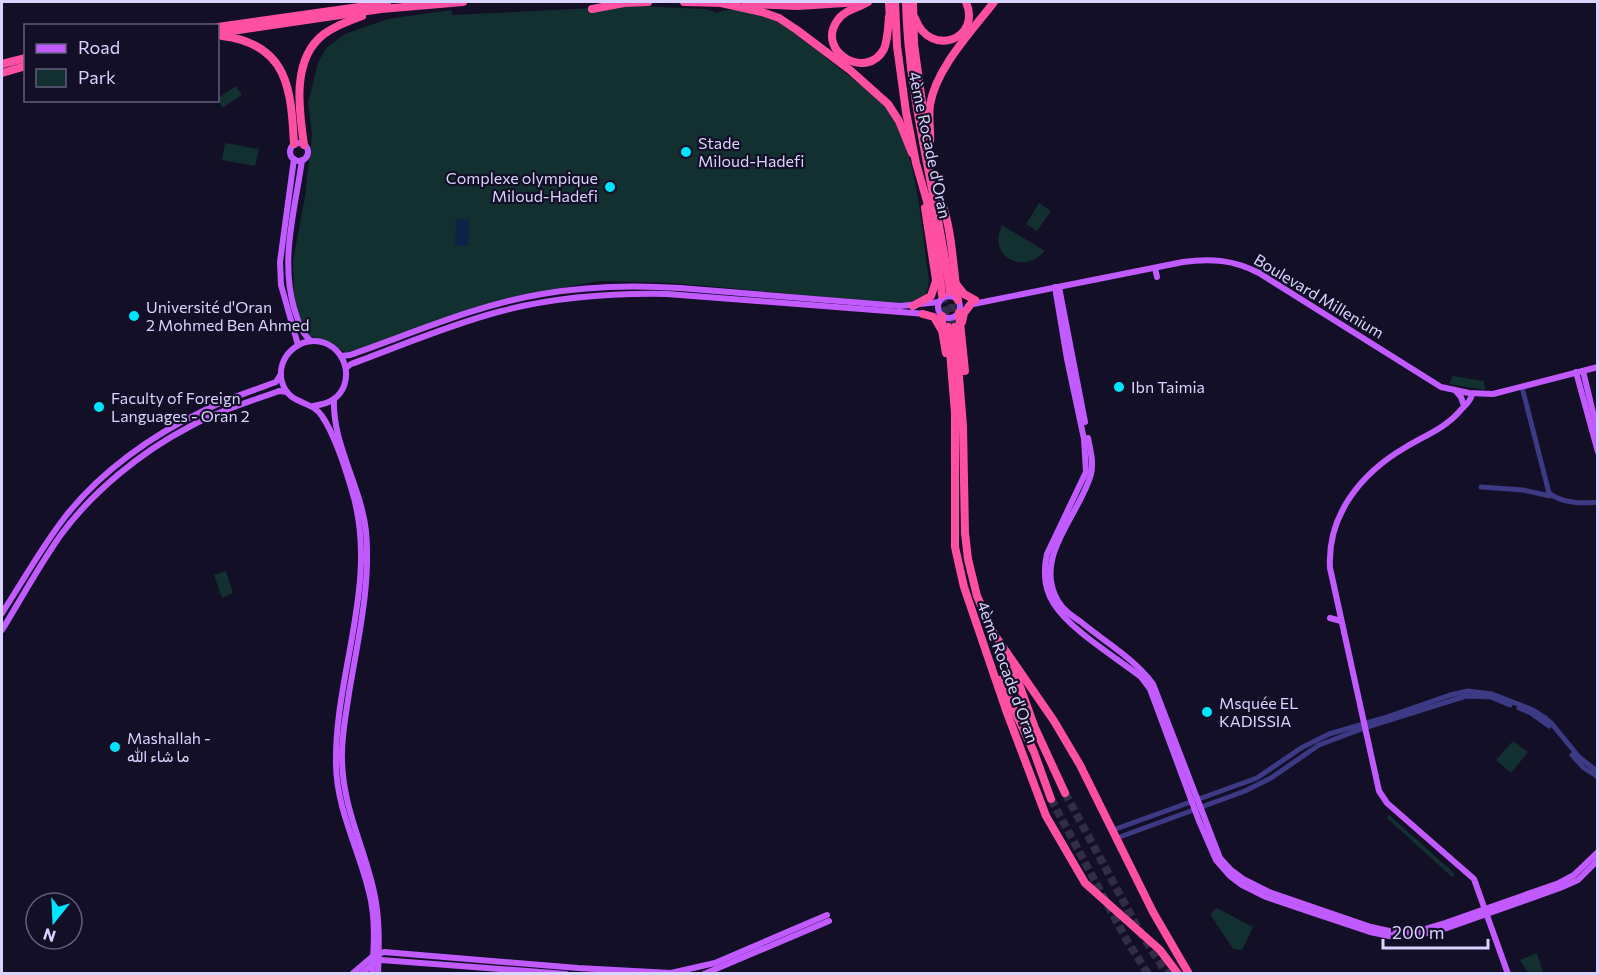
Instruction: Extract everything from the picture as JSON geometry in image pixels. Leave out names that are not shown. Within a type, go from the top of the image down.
[{"type":"highway","points":[[219,27],[316,12],[404,2]]},
{"type":"highway","points":[[219,34],[381,9],[464,2]]},
{"type":"highway","points":[[592,9],[624,3],[648,2]]},
{"type":"highway","points":[[684,2],[798,6],[860,2]]},
{"type":"highway","points":[[868,2],[848,11],[835,24],[832,40],[842,57],[860,63],[867,62],[878,55],[886,40],[892,4]]},
{"type":"highway","points":[[908,2],[917,24],[926,35],[935,40],[948,41],[959,36],[968,25],[970,14],[966,2]]},
{"type":"highway","name":"4ème Rocade d'Oran","points":[[908,2],[907,41],[933,189],[943,298]]},
{"type":"highway","points":[[928,163],[929,111],[936,84],[948,63],[993,2]]},
{"type":"highway","points":[[721,3],[762,12],[785,21],[867,83],[895,114],[916,163]]},
{"type":"highway","name":"4ème Rocade d'Oran","points":[[892,4],[904,95],[916,163],[934,226],[943,298]]},
{"type":"highway","points":[[304,145],[300,84],[312,47],[337,25],[381,9]]},
{"type":"highway","points":[[913,13],[916,55],[930,142]]},
{"type":"highway","points":[[890,17],[896,75],[904,95]]},
{"type":"highway","points":[[219,34],[234,37],[264,51],[282,71],[287,80],[292,109],[294,144]]},
{"type":"highway","points":[[2,64],[24,58]]},
{"type":"highway","points":[[2,74],[24,67]]},
{"type":"highway","points":[[923,186],[936,281],[943,298]]},
{"type":"highway","points":[[933,189],[941,201],[958,300]]},
{"type":"highway","points":[[952,329],[975,302],[961,291],[954,280]]},
{"type":"highway","points":[[913,306],[931,296],[936,281]]},
{"type":"highway","points":[[952,329],[960,312]]},
{"type":"highway","points":[[923,314],[934,317],[952,329]]},
{"type":"highway","points":[[941,316],[952,329]]},
{"type":"highway","name":"4ème Rocade d'Oran","points":[[952,329],[956,547],[964,587],[987,654],[1046,816],[1060,842],[1085,883],[1160,950],[1178,974]]},
{"type":"highway","name":"4ème Rocade d'Oran","points":[[952,329],[963,426],[965,533],[973,583],[984,614],[1009,658],[1064,737],[1080,765],[1153,912],[1189,974]]},
{"type":"highway","points":[[987,654],[1034,752],[1051,799]]},
{"type":"highway","points":[[1009,658],[1035,728],[1065,793]]},
{"type":"main road","points":[[298,345],[281,285],[280,262],[294,159],[290,152],[294,144],[298,143],[304,145],[307,153],[302,160],[287,257],[288,280],[298,323],[305,336],[311,341]]},
{"type":"main road","points":[[294,159],[302,160]]},
{"type":"main road","name":"Boulevard Millenium","points":[[958,300],[975,302],[1183,262],[1210,259],[1245,266],[1288,290],[1441,387],[1473,394],[1504,392],[1598,367]]},
{"type":"main road","points":[[1155,268],[1157,277]]},
{"type":"main road","points":[[346,368],[351,364],[498,312],[583,293],[648,286],[913,306],[948,296],[958,300],[960,312]]},
{"type":"main road","points":[[1057,287],[1092,467],[1082,498],[1050,563],[1052,585],[1057,600],[1066,611],[1126,657],[1153,684],[1197,804],[1220,858],[1227,866],[1243,879],[1269,892],[1371,927],[1394,932],[1425,929],[1485,912],[1571,883],[1591,869],[1598,860]]},
{"type":"main road","points":[[341,356],[350,355],[500,303],[542,294],[666,294],[953,318],[975,302]]},
{"type":"main road","points":[[941,316],[938,309],[943,298]]},
{"type":"main road","points":[[2,613],[67,515],[107,475],[145,445],[167,430],[212,407],[276,382],[285,357],[298,345],[311,341],[328,344],[341,356],[346,368],[344,385],[334,399],[313,406],[298,402],[287,392],[282,383],[281,373]]},
{"type":"main road","points":[[1580,372],[1598,433]]},
{"type":"main road","points":[[1580,372],[1598,452]]},
{"type":"main road","points":[[1454,390],[1461,396],[1464,404]]},
{"type":"main road","points":[[2,630],[60,536],[86,505],[113,480],[149,452],[189,427],[220,412],[279,391],[287,392]]},
{"type":"main road","points":[[1473,394],[1446,424],[1397,452],[1362,483],[1344,506],[1335,526],[1329,557],[1341,621],[1381,796],[1476,883],[1508,974]]},
{"type":"main road","points":[[334,399],[333,413],[336,425],[362,510],[368,561],[367,582],[343,733],[342,760],[349,814],[374,892],[378,916],[376,958],[372,974]]},
{"type":"main road","points":[[313,406],[322,416],[344,468],[356,503],[360,528],[362,557],[360,583],[337,738],[336,767],[345,822],[370,894],[378,974]]},
{"type":"main road","points":[[1330,618],[1341,621]]},
{"type":"main road","points":[[1485,912],[1574,875],[1598,852]]},
{"type":"main road","points":[[352,974],[376,958],[671,973],[715,963],[828,918],[704,974]]},
{"type":"main road","points":[[361,974],[376,958]]},
{"type":"main road","points":[[376,958],[566,974]]},
{"type":"street","points":[[1522,387],[1546,488],[1553,497]]},
{"type":"street","points":[[1481,487],[1523,490],[1578,503],[1598,502]]},
{"type":"street","points":[[1115,834],[1260,784],[1319,745],[1364,726],[1460,692],[1492,694],[1533,710],[1544,717],[1579,757],[1598,772]]},
{"type":"street","points":[[1364,726],[1451,699],[1466,696],[1491,697],[1531,713],[1546,723],[1556,732],[1576,760],[1598,777]]},
{"type":"green space","name":"Complexe olympique Miloud-Hadefi","points":[[635,6],[706,9],[717,13],[734,10],[764,17],[800,36],[882,103],[894,119],[902,136],[914,176],[929,280],[924,296],[912,302],[897,303],[672,283],[600,281],[528,294],[486,305],[346,353],[325,341],[306,335],[294,299],[293,261],[305,196],[312,134],[308,103],[318,63],[326,48],[345,34],[388,19],[451,10],[453,15]]},
{"type":"green space","points":[[236,86],[242,95],[222,108],[219,97]]},
{"type":"green space","points":[[225,143],[259,149],[255,166],[222,160]]},
{"type":"green space","points":[[1039,203],[1051,211],[1037,231],[1026,224]]},
{"type":"green space","points":[[1002,225],[1045,251],[1026,262],[1009,259],[999,246]]},
{"type":"green space","points":[[1453,376],[1484,381],[1485,390],[1449,384]]},
{"type":"green space","points":[[226,571],[233,593],[222,598],[214,575]]},
{"type":"green space","points":[[1513,741],[1528,752],[1511,773],[1496,760]]},
{"type":"green space","points":[[1389,815],[1455,874],[1452,877],[1387,818]]},
{"type":"green space","points":[[1217,908],[1253,927],[1242,950],[1233,949],[1210,914]]},
{"type":"green space","points":[[1537,953],[1543,973],[1528,973],[1520,960]]},
{"type":"water","points":[[456,219],[469,220],[468,246],[455,245]]},
{"type":"tunnel","points":[[950,292],[955,327]]},
{"type":"tunnel","points":[[942,295],[948,327]]},
{"type":"tunnel","points":[[1065,793],[1140,932],[1167,974]]},
{"type":"tunnel","points":[[1051,799],[1126,939],[1148,974]]},
{"type":"place","name":"Stade Miloud-Hadefi","points":[[686,152]]},
{"type":"place","name":"Complexe olympique Miloud-Hadefi","points":[[610,187]]},
{"type":"place","name":"Université d'Oran 2 Mohmed Ben Ahmed","points":[[134,316]]},
{"type":"place","name":"Ibn Taimia","points":[[1119,387]]},
{"type":"place","name":"Faculty of Foreign Languages - Oran 2","points":[[99,407]]},
{"type":"place","name":"Msquée EL KADISSIA","points":[[1207,712]]},
{"type":"place","name":"Mashallah - ما شاء الله","points":[[115,747]]}]
